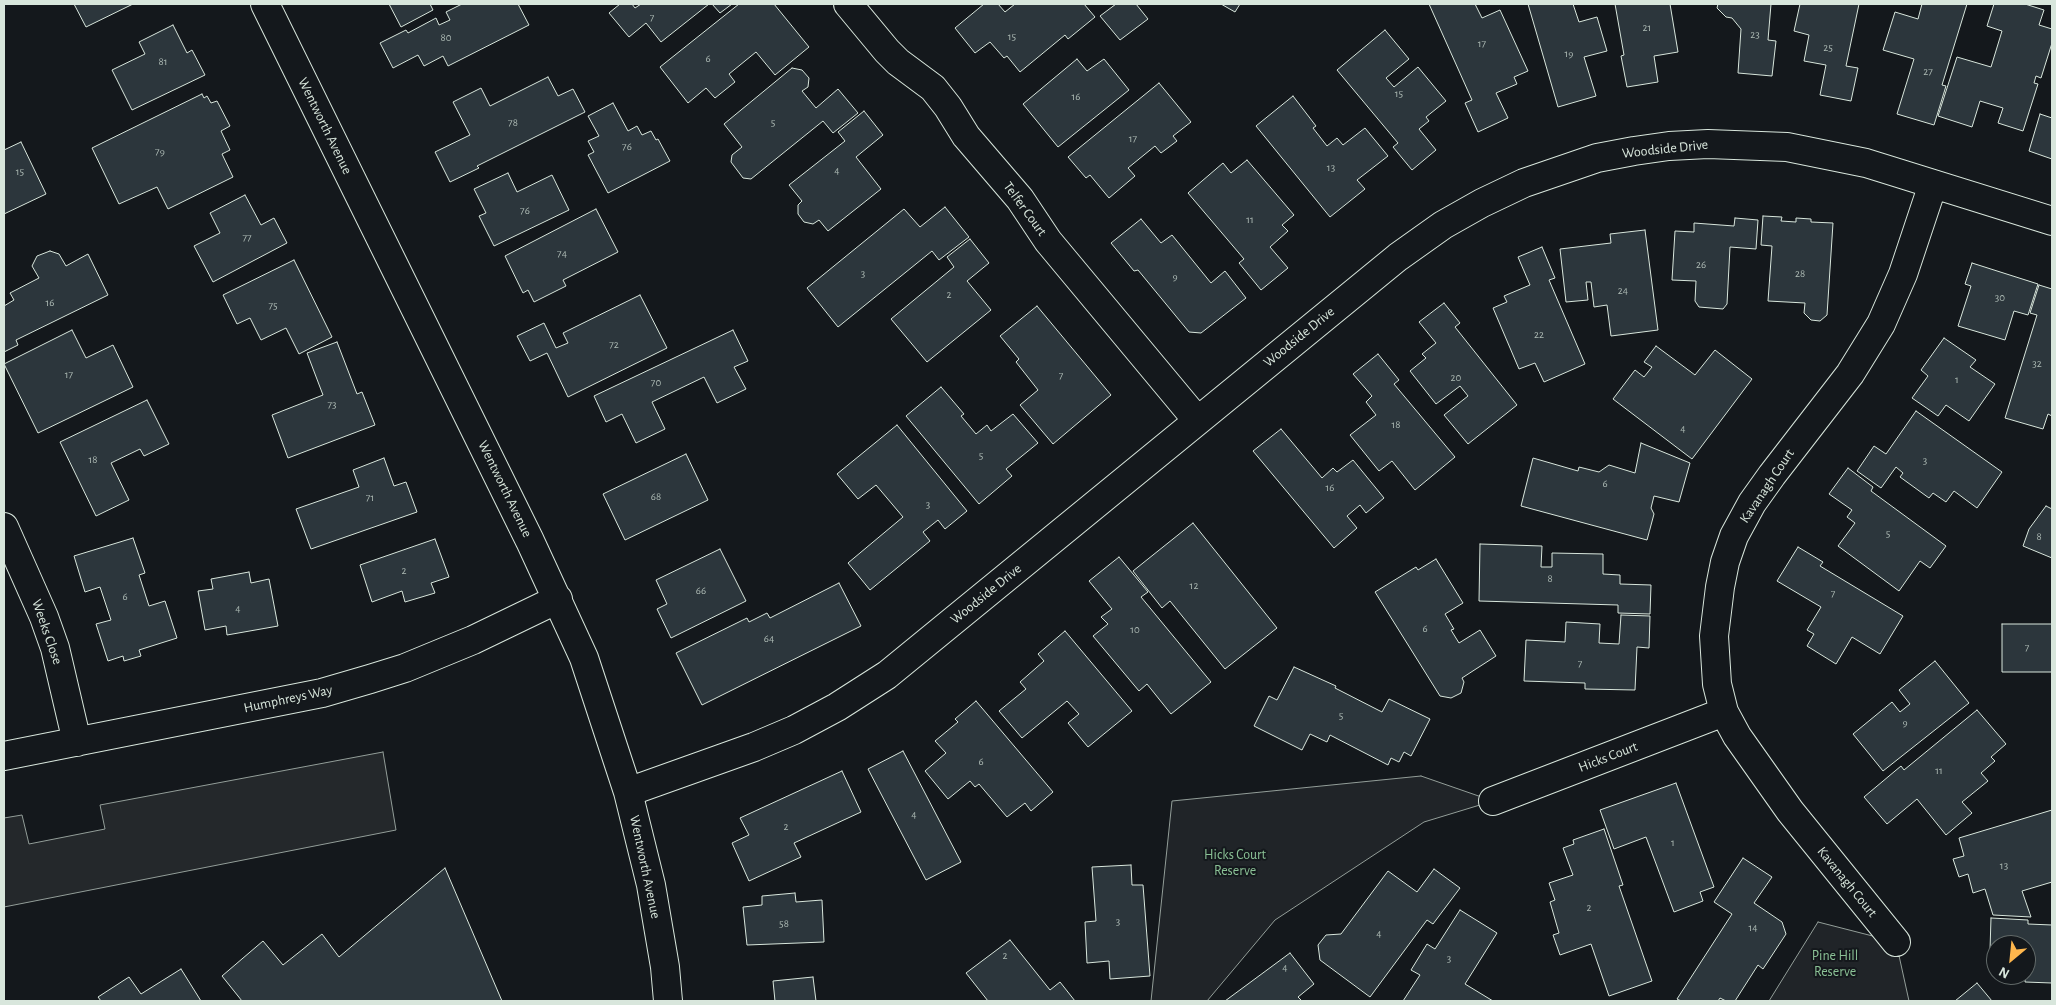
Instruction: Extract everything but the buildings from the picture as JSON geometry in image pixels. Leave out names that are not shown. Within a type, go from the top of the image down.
[{"type":"street","name":"Wentworth Avenue","points":[[264,4],[558,599],[584,658],[628,792],[651,885],[665,967],[668,1001]]},
{"type":"street","name":"Telfer Court","points":[[848,4],[898,62],[933,88],[948,107],[966,136],[1020,199],[1048,240],[1197,420]]},
{"type":"street","name":"Woodside Drive","points":[[628,792],[754,748],[794,730],[863,691],[915,653],[1398,257],[1482,202],[1524,183],[1597,158],[1670,146],[1708,144],[1788,147],[1866,163],[2052,221]]},
{"type":"street","name":"Kavanagh Court","points":[[1896,942],[1790,811],[1752,759],[1724,712],[1718,684],[1715,627],[1725,562],[1734,536],[1752,504],[1772,475],[1850,374],[1876,332],[1903,274],[1933,184]]},
{"type":"street","name":"Weeks Close","points":[[4,527],[44,617],[55,648],[77,742]]},
{"type":"street","name":"Humphreys Way","points":[[4,756],[322,693],[405,668],[473,640],[558,599]]},
{"type":"street","name":"Hicks Court","points":[[1493,801],[1724,712]]},
{"type":"green space","name":"Hicks Court Reserve","points":[[1421,776],[1493,801],[1424,822],[1275,920],[1207,1001],[1151,1001],[1172,801]]},
{"type":"green space","name":"Pine Hill Reserve","points":[[1818,922],[1896,942],[1909,1001],[1769,1001]]},
{"type":"shaded area","points":[[383,752],[396,830],[4,907],[4,818],[22,815],[29,844],[105,829],[100,805]]}]
